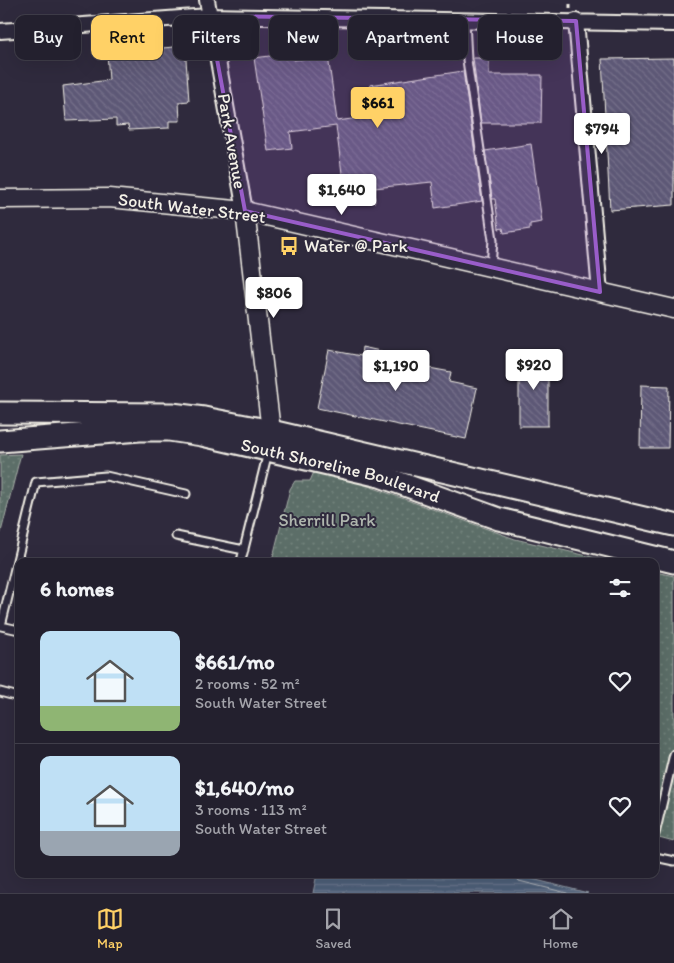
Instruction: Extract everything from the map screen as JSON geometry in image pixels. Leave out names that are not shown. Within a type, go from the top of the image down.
[{"type":"main road","name":"South Shoreline Boulevard","points":[[0,413],[172,414],[270,440],[674,525]]},
{"type":"main road","name":"South Shoreline Boulevard","points":[[0,441],[169,430],[270,440],[380,476],[524,527],[657,558]]},
{"type":"main road","name":"South Shoreline Boulevard","points":[[659,558],[674,562]]},
{"type":"street","name":"Park Avenue","points":[[207,0],[209,15]]},
{"type":"street","points":[[259,17],[348,18]]},
{"type":"street","points":[[0,31],[173,19]]},
{"type":"street","points":[[468,20],[674,24]]},
{"type":"street","points":[[576,21],[600,292]]},
{"type":"street","name":"Park Avenue","points":[[217,60],[245,211],[270,440]]},
{"type":"street","name":"South Water Street","points":[[0,199],[109,198],[245,211],[674,309]]},
{"type":"lane","points":[[467,60],[493,240],[491,267]]},
{"type":"lane","points":[[242,558],[270,440]]},
{"type":"lane","points":[[18,558],[36,482],[106,476],[186,494]]},
{"type":"lane","points":[[176,536],[244,550]]},
{"type":"lane","points":[[15,568],[1,626],[15,629]]},
{"type":"lane","points":[[0,692],[15,695]]},
{"type":"lane","points":[[659,817],[674,754]]},
{"type":"lane","points":[[659,858],[674,861]]},
{"type":"highlighted area","points":[[209,16],[576,21],[600,292],[245,211]]},
{"type":"green space","points":[[21,454],[19,461],[0,536],[0,455]]},
{"type":"green space","name":"Sherrill Park","points":[[314,472],[360,483],[515,539],[596,558],[273,558],[290,489],[295,481],[310,481]]},
{"type":"green space","points":[[659,573],[674,576],[674,842],[659,838]]},
{"type":"water","points":[[316,878],[528,878],[588,893],[313,893]]},
{"type":"building","points":[[173,47],[173,60],[186,60],[189,101],[179,102],[180,121],[169,121],[169,128],[129,130],[128,125],[116,126],[116,119],[66,121],[63,86],[109,80],[108,60],[163,60],[163,48]]},
{"type":"building","points":[[269,56],[269,60],[329,60],[337,121],[374,116],[370,85],[463,71],[482,201],[435,208],[432,182],[374,188],[375,202],[346,205],[336,126],[290,132],[292,148],[268,151],[254,60],[259,60],[259,57]]},
{"type":"building","points":[[473,58],[489,60],[489,75],[542,75],[541,123],[481,123]]},
{"type":"building","points":[[674,58],[674,205],[610,210],[602,59]]},
{"type":"building","points":[[531,144],[542,222],[530,224],[530,229],[504,233],[503,228],[499,229],[495,199],[492,199],[485,151]]},
{"type":"building","points":[[362,347],[430,362],[429,368],[451,372],[449,382],[477,388],[466,439],[317,408],[329,350],[361,356]]},
{"type":"building","points":[[519,356],[548,356],[548,426],[519,426]]},
{"type":"building","points":[[641,385],[669,386],[668,448],[640,448]]},
{"type":"place","name":"Water @ Park","points":[[289,246]]}]
